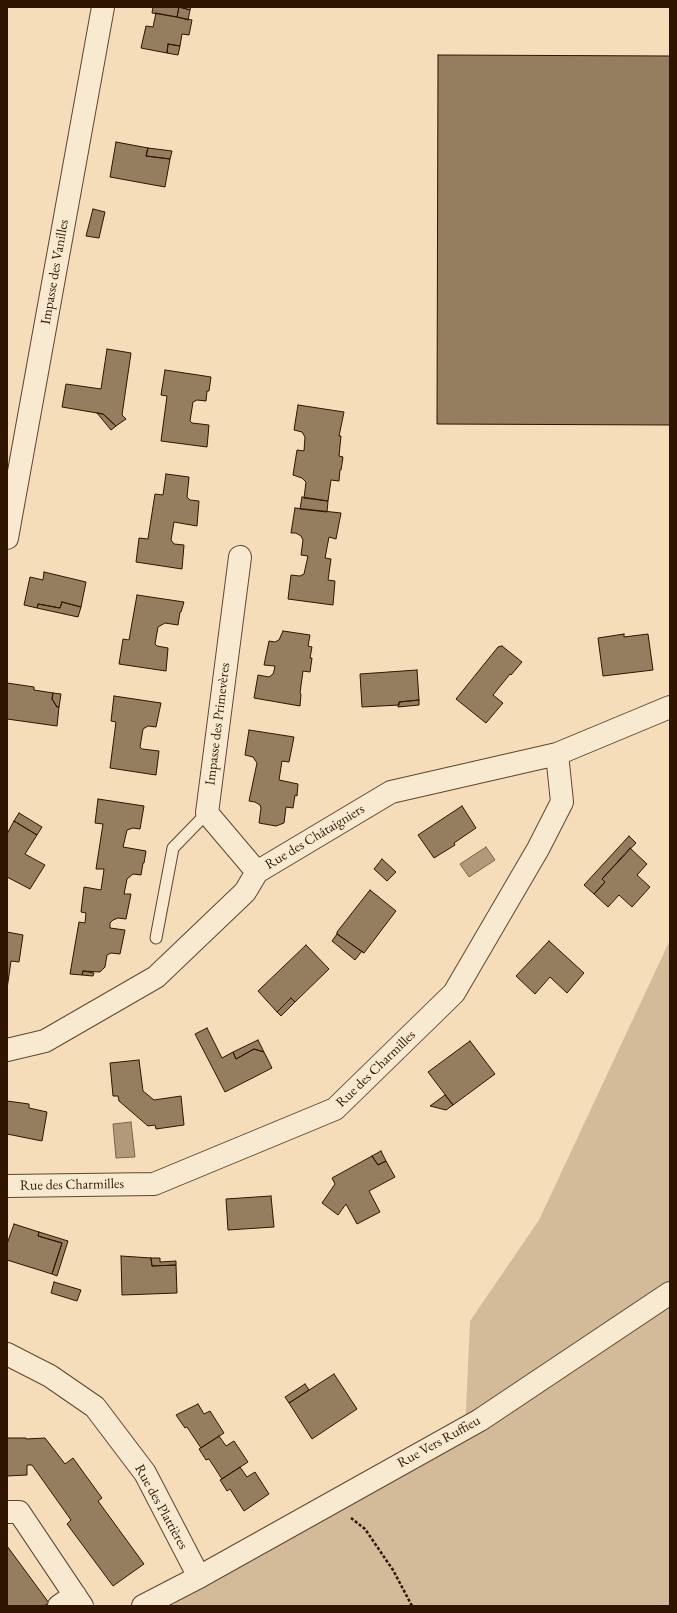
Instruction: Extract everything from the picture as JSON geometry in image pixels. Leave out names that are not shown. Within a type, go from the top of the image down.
[{"type":"street","name":"Impasse des Vanilles","points":[[7,538],[103,7]]},
{"type":"street","name":"Impasse des Primevères","points":[[206,814],[240,557]]},
{"type":"street","name":"Rue des Châtaigniers","points":[[7,1050],[45,1040],[156,977],[245,892],[257,872],[391,792],[557,754],[670,707]]},
{"type":"street","name":"Rue des Charmilles","points":[[7,1186],[154,1184],[335,1109],[454,993],[538,849],[562,802],[557,754]]},
{"type":"street","points":[[206,814],[257,872]]},
{"type":"street","name":"Rue Vers Ruffieu","points":[[143,1606],[199,1577],[480,1420],[670,1293]]},
{"type":"street","name":"Rue des Plattières","points":[[7,1354],[50,1376],[95,1406],[145,1473],[199,1577]]},
{"type":"street","points":[[7,1512],[19,1512],[72,1602]]},
{"type":"lane","points":[[156,938],[173,848],[206,814]]},
{"type":"path","points":[[332,1503],[364,1529],[393,1570],[412,1606]]},
{"type":"shaded area","points":[[486,847],[495,860],[469,877],[460,864]]},
{"type":"shaded area","points":[[670,940],[670,1606],[137,1606],[465,1431],[470,1321],[539,1220]]},
{"type":"shaded area","points":[[131,1122],[135,1157],[116,1158],[113,1124]]},
{"type":"building","points":[[153,7],[179,7],[177,17],[152,13]]},
{"type":"building","points":[[179,7],[191,7],[190,10]]},
{"type":"building","points":[[179,7],[190,10],[188,20],[177,17]]},
{"type":"building","points":[[156,13],[192,20],[189,35],[182,34],[180,46],[168,44],[167,53],[141,48],[146,26],[153,27]]},
{"type":"building","points":[[168,44],[180,46],[178,55],[167,53]]},
{"type":"building","points":[[438,55],[670,56],[670,425],[437,424]]},
{"type":"building","points":[[116,142],[148,148],[146,156],[170,159],[165,187],[110,177]]},
{"type":"building","points":[[148,148],[172,151],[170,159],[146,156]]},
{"type":"building","points":[[93,209],[105,212],[99,238],[86,236]]},
{"type":"building","points":[[107,349],[131,353],[122,415],[126,419],[116,426],[103,414],[62,407],[66,384],[101,389]]},
{"type":"building","points":[[165,370],[211,377],[206,401],[197,400],[193,402],[190,421],[192,423],[209,425],[207,447],[161,441],[167,396],[161,395]]},
{"type":"building","points":[[298,405],[344,412],[339,436],[341,436],[339,456],[343,457],[341,470],[339,481],[331,480],[328,501],[304,498],[306,482],[302,478],[293,475],[297,450],[304,451],[305,437],[302,432],[294,430]]},
{"type":"building","points":[[97,413],[103,414],[116,426],[111,430]]},
{"type":"building","points":[[166,474],[189,477],[187,497],[190,500],[199,501],[197,526],[174,522],[171,540],[174,544],[184,545],[182,569],[136,562],[139,538],[148,539],[155,494],[163,495]]},
{"type":"building","points":[[302,497],[328,501],[327,512],[300,509]]},
{"type":"building","points":[[295,508],[341,513],[336,539],[329,537],[325,558],[331,559],[328,580],[335,581],[333,605],[288,599],[291,575],[300,576],[304,574],[308,556],[301,555],[303,540],[301,536],[296,533],[291,533]]},
{"type":"building","points":[[44,572],[86,582],[81,607],[62,602],[60,608],[38,604],[37,608],[24,605],[30,577],[43,580]]},
{"type":"building","points":[[137,595],[184,602],[180,612],[178,625],[165,623],[158,627],[155,644],[157,646],[168,648],[166,671],[119,664],[123,639],[129,640]]},
{"type":"building","points":[[62,602],[81,607],[78,617],[37,608],[38,604],[60,608]]},
{"type":"building","points":[[283,631],[310,635],[308,646],[312,647],[310,658],[312,658],[310,672],[303,671],[300,706],[254,698],[258,675],[269,677],[274,671],[275,666],[264,665],[269,641],[275,642],[279,640]]},
{"type":"building","points":[[624,634],[624,637],[648,634],[653,670],[603,676],[598,638]]},
{"type":"building","points":[[502,646],[522,662],[493,695],[503,703],[486,723],[456,699],[498,647]]},
{"type":"building","points":[[417,670],[419,700],[399,702],[399,705],[362,707],[360,674]]},
{"type":"building","points":[[7,683],[34,687],[34,690],[53,693],[52,699],[57,707],[59,707],[57,726],[7,719]]},
{"type":"building","points":[[53,693],[61,694],[59,707],[57,707],[52,699]]},
{"type":"building","points":[[114,696],[161,703],[156,727],[148,726],[143,729],[140,747],[142,749],[159,751],[156,775],[110,768],[116,722],[111,721]]},
{"type":"building","points":[[419,700],[419,705],[398,707],[399,702]]},
{"type":"building","points":[[249,730],[294,737],[289,762],[282,761],[279,780],[298,784],[297,796],[295,795],[293,808],[286,807],[284,823],[276,826],[259,823],[260,805],[249,801],[257,763],[253,757],[245,755]]},
{"type":"building","points":[[98,799],[144,806],[140,829],[133,828],[127,830],[123,847],[146,851],[141,875],[133,874],[127,879],[124,894],[131,894],[126,919],[118,918],[110,923],[110,928],[125,930],[120,954],[111,953],[107,955],[105,967],[100,972],[83,971],[82,975],[70,974],[79,922],[85,923],[86,913],[81,912],[84,887],[101,890],[104,869],[96,869],[103,824],[95,823]]},
{"type":"building","points":[[462,806],[476,828],[454,843],[455,845],[434,858],[418,835]]},
{"type":"building","points":[[19,813],[42,827],[37,835],[14,821]]},
{"type":"building","points":[[14,821],[37,835],[25,854],[45,865],[30,889],[7,877],[7,834]]},
{"type":"building","points":[[629,836],[636,843],[602,879],[605,882],[594,894],[584,885]]},
{"type":"building","points":[[630,848],[647,864],[637,875],[650,887],[632,907],[619,895],[608,907],[594,894],[605,882],[602,879]]},
{"type":"building","points":[[382,859],[396,872],[387,881],[374,869]]},
{"type":"building","points":[[370,890],[396,911],[364,953],[337,934],[337,932]]},
{"type":"building","points":[[7,932],[23,935],[19,962],[11,961],[7,989]]},
{"type":"building","points":[[337,934],[362,951],[355,960],[332,941]]},
{"type":"building","points":[[549,941],[584,973],[567,993],[550,977],[535,994],[516,976]]},
{"type":"building","points":[[306,945],[329,969],[295,1002],[291,998],[277,1012],[258,991]]},
{"type":"building","points":[[83,971],[94,973],[93,976],[82,975]]},
{"type":"building","points":[[291,998],[295,1002],[281,1016],[277,1012]]},
{"type":"building","points":[[207,1028],[222,1058],[233,1052],[236,1059],[254,1049],[264,1052],[272,1068],[225,1092],[195,1034]]},
{"type":"building","points":[[258,1040],[264,1052],[254,1049],[236,1059],[233,1052]]},
{"type":"building","points":[[470,1041],[495,1074],[453,1105],[428,1072]]},
{"type":"building","points":[[139,1060],[143,1091],[154,1100],[181,1096],[184,1125],[156,1129],[155,1125],[148,1126],[119,1101],[118,1096],[113,1096],[110,1063]]},
{"type":"building","points":[[445,1095],[453,1105],[446,1110],[430,1106]]},
{"type":"building","points":[[7,1101],[29,1104],[29,1108],[47,1112],[42,1141],[7,1134]]},
{"type":"building","points":[[381,1151],[386,1161],[378,1165],[372,1156]]},
{"type":"building","points":[[372,1156],[378,1165],[386,1161],[395,1177],[369,1191],[380,1212],[357,1224],[346,1204],[338,1215],[322,1203],[335,1184],[332,1178]]},
{"type":"building","points":[[271,1196],[274,1227],[228,1230],[226,1199]]},
{"type":"building","points":[[14,1224],[39,1232],[38,1236],[62,1243],[52,1274],[7,1260],[7,1244]]},
{"type":"building","points":[[39,1232],[68,1241],[57,1276],[52,1274],[62,1243],[38,1236]]},
{"type":"building","points":[[121,1256],[151,1258],[152,1266],[176,1265],[177,1293],[122,1295]]},
{"type":"building","points":[[151,1258],[160,1258],[160,1262],[176,1261],[176,1265],[152,1266]]},
{"type":"building","points":[[54,1282],[81,1290],[77,1301],[51,1293]]},
{"type":"building","points":[[334,1374],[357,1409],[312,1439],[289,1403]]},
{"type":"building","points":[[305,1384],[309,1390],[289,1403],[285,1397]]},
{"type":"building","points":[[198,1404],[204,1414],[210,1411],[224,1433],[201,1448],[187,1427],[185,1428],[176,1415]]},
{"type":"building","points":[[219,1436],[226,1446],[234,1441],[248,1462],[222,1479],[209,1459],[206,1460],[199,1449]]},
{"type":"building","points":[[7,1438],[45,1438],[65,1464],[73,1458],[102,1498],[98,1501],[144,1564],[113,1586],[67,1524],[71,1520],[32,1465],[27,1465],[27,1475],[7,1476]]},
{"type":"building","points":[[240,1467],[247,1477],[255,1472],[269,1494],[244,1511],[230,1489],[227,1491],[220,1480]]},
{"type":"building","points":[[7,1546],[49,1603],[44,1606],[7,1606]]}]
